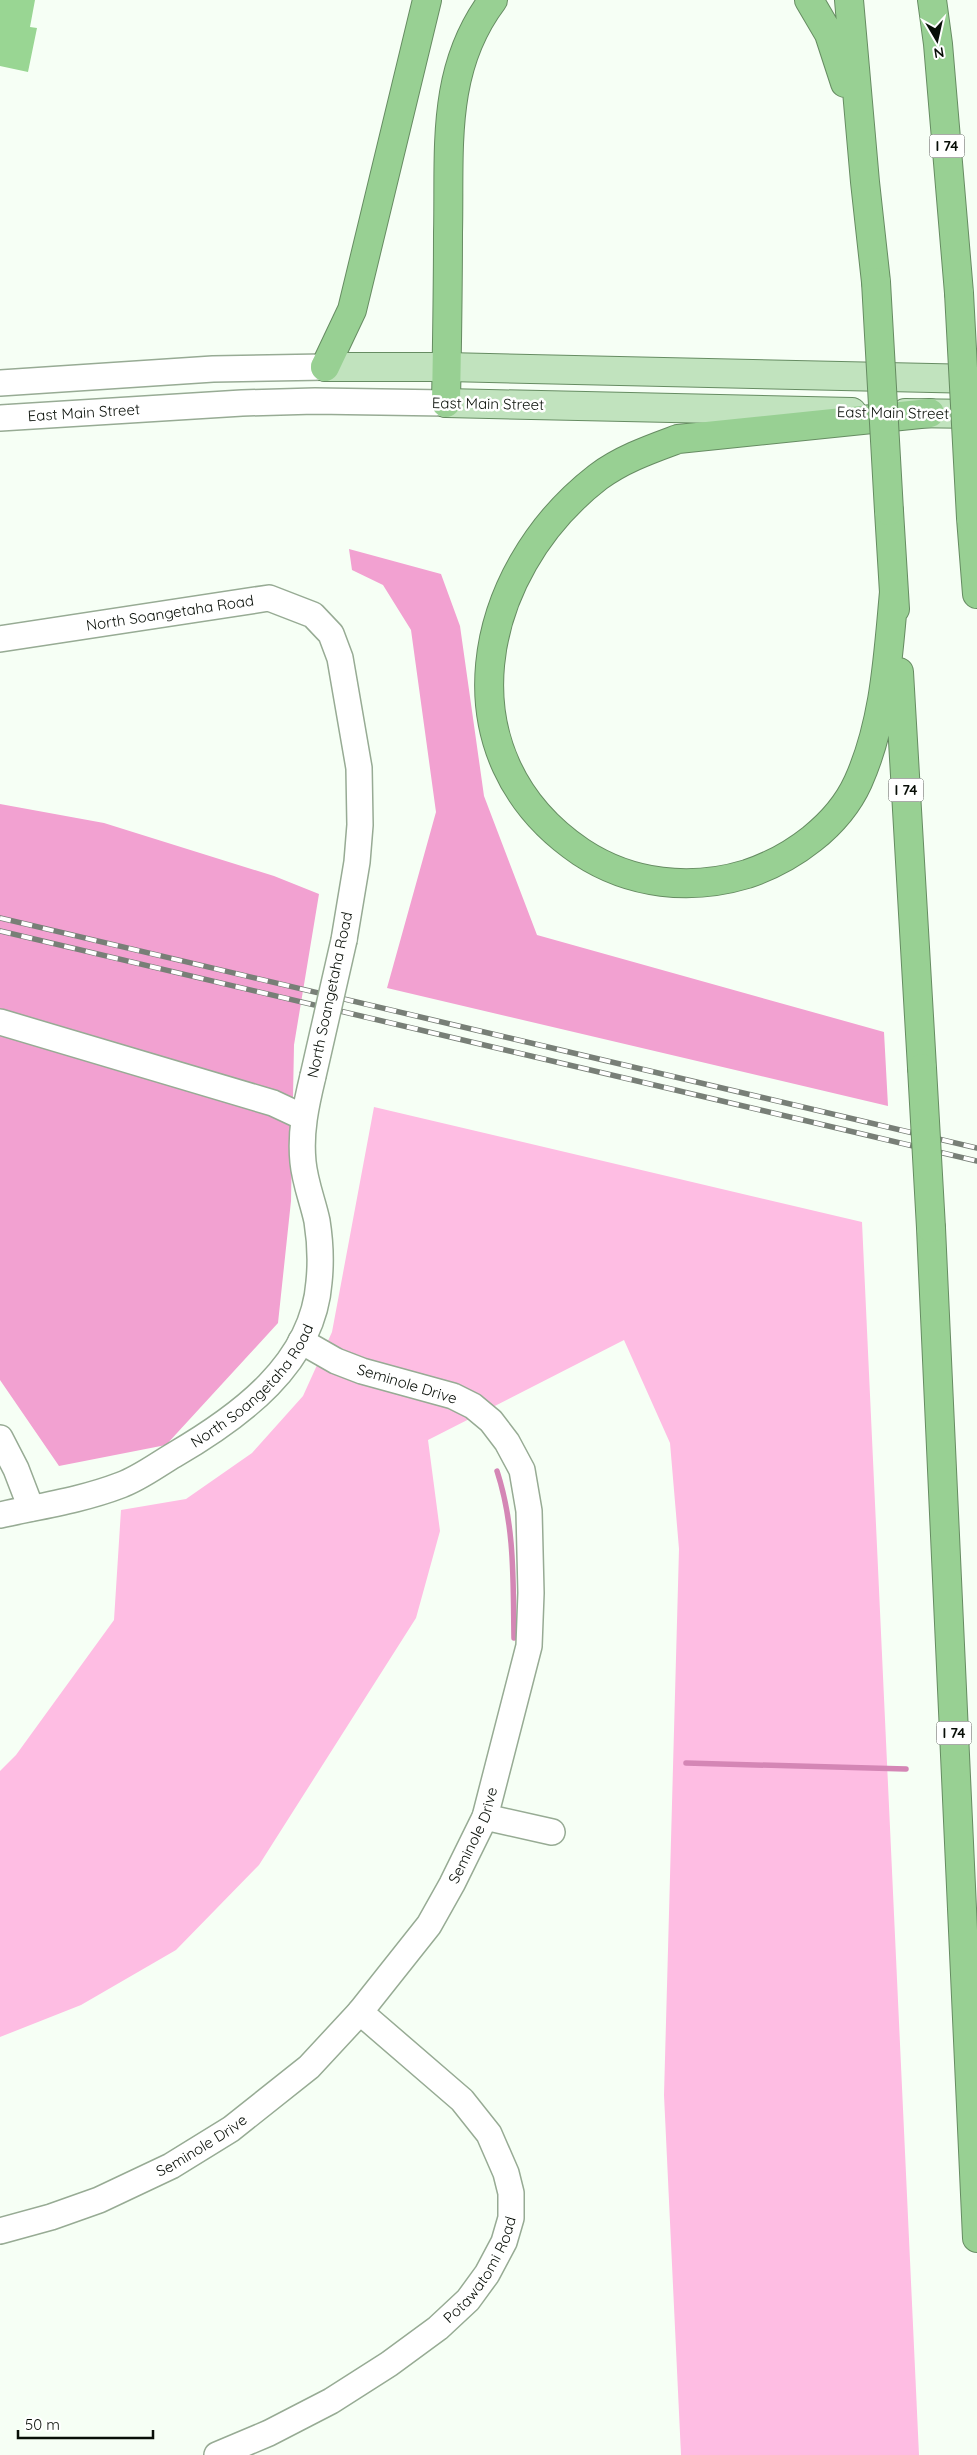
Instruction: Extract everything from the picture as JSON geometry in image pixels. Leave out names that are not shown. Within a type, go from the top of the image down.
[{"type":"highway","points":[[325,367],[352,310],[427,0]]},
{"type":"highway","points":[[446,403],[451,100],[466,46],[479,18],[493,0]]},
{"type":"highway","points":[[809,0],[829,34],[843,71],[865,182]]},
{"type":"highway","name":"I 74","points":[[849,0],[876,282],[922,1068],[977,2238]]},
{"type":"highway","name":"I 74","points":[[932,0],[938,44],[959,293],[977,594]]},
{"type":"highway","points":[[894,592],[883,703],[870,751],[857,784],[835,817],[812,839],[788,856],[760,870],[730,879],[696,884],[659,883],[626,875],[595,861],[563,840],[539,816],[521,793],[502,758],[493,728],[489,696],[490,662],[503,602],[533,547],[552,520],[600,476],[648,450],[678,439],[930,413]]},
{"type":"main road","points":[[325,367],[447,367],[977,379]]},
{"type":"main road","name":"East Main Street","points":[[446,403],[977,414]]},
{"type":"street","points":[[0,383],[213,369],[325,367]]},
{"type":"street","name":"East Main Street","points":[[0,418],[242,403],[315,401],[446,403]]},
{"type":"street","name":"North Soangetaha Road","points":[[0,639],[269,598],[313,615],[331,634],[340,658],[359,768],[359,834],[344,940],[303,1117],[303,1162],[317,1222],[320,1283],[313,1314],[301,1341],[285,1368],[264,1391],[231,1419],[200,1440],[124,1484],[91,1495],[0,1515]]},
{"type":"street","points":[[0,1022],[273,1102],[303,1117]]},
{"type":"street","name":"Seminole Drive","points":[[0,2230],[51,2217],[99,2200],[171,2166],[231,2129],[309,2067],[360,2012],[429,1924],[452,1884],[484,1818],[529,1646],[531,1593],[529,1511],[522,1470],[507,1442],[491,1420],[473,1406],[453,1396],[362,1371],[336,1361],[301,1341]]},
{"type":"street","points":[[0,1438],[16,1469],[31,1508]]},
{"type":"street","points":[[484,1818],[552,1832]]},
{"type":"street","name":"Potawatomi Road","points":[[218,2455],[269,2433],[331,2401],[389,2364],[431,2333],[468,2300],[487,2274],[504,2242],[510,2218],[511,2194],[506,2173],[489,2134],[462,2100],[360,2012]]},
{"type":"shaded area","points":[[349,549],[441,574],[460,626],[484,796],[537,935],[884,1032],[888,1106],[387,988],[436,812],[411,630],[383,585],[352,570]]},
{"type":"shaded area","points":[[0,804],[104,823],[274,876],[319,894],[294,1045],[291,1201],[278,1323],[166,1445],[59,1466],[0,1380]]},
{"type":"shaded area","points":[[374,1107],[862,1222],[919,2455],[681,2455],[664,2095],[679,1549],[670,1443],[624,1340],[428,1440],[440,1531],[416,1618],[259,1865],[176,1950],[81,2005],[0,2037],[0,1771],[16,1755],[114,1620],[121,1510],[186,1499],[252,1453],[303,1396],[332,1332]]},
{"type":"building","points":[[0,0],[35,0],[30,27],[37,28],[28,72],[0,66]]},
{"type":"waterway","points":[[497,1471],[503,1492],[510,1533],[514,1638]]},
{"type":"waterway","points":[[686,1763],[906,1769]]},
{"type":"railway","points":[[0,918],[977,1148]]},
{"type":"railway","points":[[0,931],[977,1161]]}]
